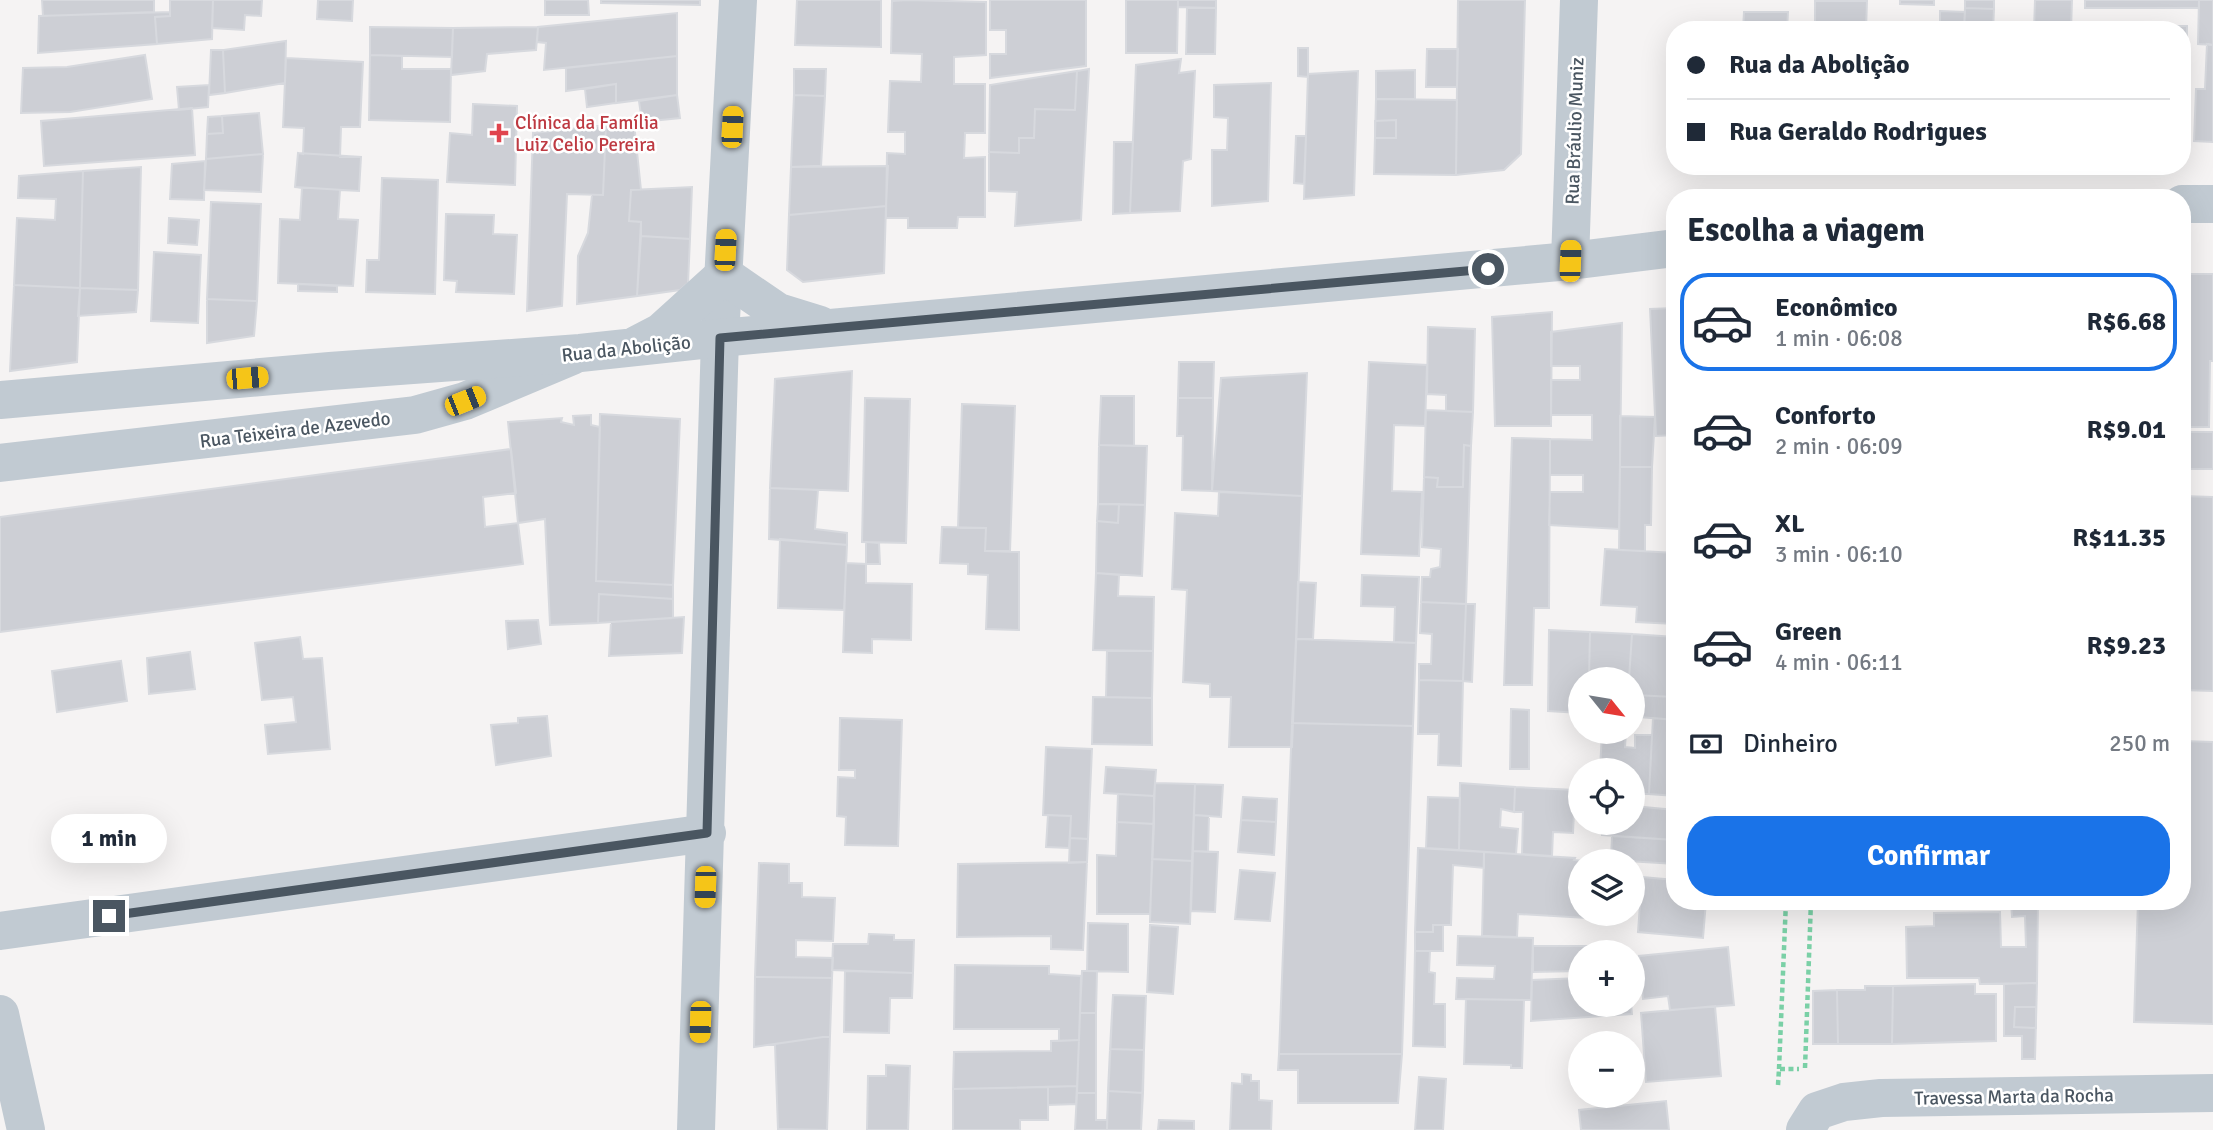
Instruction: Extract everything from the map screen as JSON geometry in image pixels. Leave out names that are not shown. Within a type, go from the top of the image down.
[{"type":"street","points":[[696,1130],[720,338],[738,0]]},
{"type":"street","name":"Rua Bráulio Muniz","points":[[1570,261],[1579,0]]},
{"type":"street","points":[[2191,204],[2213,204]]},
{"type":"street","name":"Rua da Abolição","points":[[0,400],[330,371],[580,354],[720,338],[1570,261],[1666,249]]},
{"type":"street","points":[[724,275],[778,312],[832,329]]},
{"type":"street","points":[[628,349],[661,332],[724,275]]},
{"type":"street","name":"Rua Teixeira de Azevedo","points":[[0,463],[415,415],[465,401],[580,354]]},
{"type":"street","points":[[0,931],[707,833]]},
{"type":"street","points":[[0,1014],[26,1130]]},
{"type":"street","name":"Travessa Marta da Rocha","points":[[1811,1121],[1844,1102],[1881,1098],[2213,1093]]},
{"type":"path","points":[[1779,1069],[1786,910]]},
{"type":"path","points":[[1805,1069],[1811,910]]},
{"type":"building","points":[[42,0],[154,0],[154,12],[43,16]]},
{"type":"building","points":[[170,0],[213,0],[212,39],[157,44],[155,17],[170,16]]},
{"type":"building","points":[[213,0],[262,0],[261,16],[245,15],[244,30],[212,28]]},
{"type":"building","points":[[318,0],[353,0],[352,21],[317,19]]},
{"type":"building","points":[[545,0],[588,0],[589,15],[545,15]]},
{"type":"building","points":[[601,0],[700,0],[700,5],[601,3]]},
{"type":"building","points":[[797,0],[881,0],[881,47],[795,45]]},
{"type":"building","points":[[990,0],[1086,0],[1086,66],[990,78],[990,54],[1006,54],[1006,30],[990,30]]},
{"type":"building","points":[[1126,0],[1178,0],[1177,53],[1126,53]]},
{"type":"building","points":[[1178,0],[1216,0],[1216,8],[1178,7]]},
{"type":"building","points":[[1458,0],[1525,0],[1521,154],[1504,170],[1456,175]]},
{"type":"building","points":[[1900,0],[1934,0],[1934,5],[1900,4]]},
{"type":"building","points":[[1965,0],[1994,0],[1994,9],[1965,8]]},
{"type":"building","points":[[2035,0],[2072,0],[2071,21],[2034,21]]},
{"type":"building","points":[[2085,0],[2199,0],[2199,8],[2085,8]]},
{"type":"building","points":[[2199,0],[2213,0],[2213,45],[2198,44]]},
{"type":"building","points":[[892,1],[986,2],[986,55],[954,57],[954,84],[985,84],[985,133],[965,133],[964,158],[985,157],[985,217],[958,217],[957,228],[908,228],[908,218],[886,218],[887,153],[905,154],[905,132],[888,132],[890,81],[921,82],[922,54],[891,53]]},
{"type":"building","points":[[1815,1],[1867,1],[1866,21],[1815,21]]},
{"type":"building","points":[[1187,8],[1216,8],[1215,54],[1186,54]]},
{"type":"building","points":[[1965,8],[1994,9],[1993,21],[1964,21]]},
{"type":"building","points":[[1940,11],[1965,12],[1964,21],[1940,21]]},
{"type":"building","points":[[170,12],[170,16],[155,17],[157,44],[38,53],[39,16]]},
{"type":"building","points":[[1744,12],[1788,12],[1788,21],[1744,21]]},
{"type":"building","points":[[677,13],[677,56],[544,70],[546,43],[537,42],[538,27]]},
{"type":"building","points":[[370,27],[453,28],[452,57],[370,55]]},
{"type":"building","points":[[538,27],[536,50],[487,54],[485,71],[451,75],[453,28]]},
{"type":"building","points":[[286,41],[285,83],[225,93],[223,50]]},
{"type":"building","points":[[2207,44],[2213,45],[2213,142],[2194,141],[2196,89],[2205,89]]},
{"type":"building","points":[[1298,48],[1308,48],[1308,77],[1298,76]]},
{"type":"building","points":[[1427,49],[1458,49],[1457,87],[1426,87]]},
{"type":"building","points":[[211,50],[223,50],[225,93],[209,95]]},
{"type":"building","points":[[145,55],[152,99],[70,112],[21,113],[23,68],[67,67]]},
{"type":"building","points":[[370,55],[402,56],[402,69],[451,69],[450,122],[369,120]]},
{"type":"building","points":[[677,56],[677,95],[616,103],[616,84],[566,91],[566,68]]},
{"type":"building","points":[[286,58],[363,62],[360,127],[341,127],[340,157],[361,157],[359,191],[340,190],[338,219],[358,220],[353,286],[278,283],[280,219],[300,220],[302,188],[295,187],[298,153],[303,154],[304,128],[283,127]]},
{"type":"building","points":[[1181,59],[1179,73],[1195,71],[1191,159],[1183,161],[1180,211],[1130,213],[1136,65]]},
{"type":"building","points":[[794,69],[826,69],[825,96],[794,95]]},
{"type":"building","points":[[1089,69],[1081,220],[1015,226],[1017,192],[989,191],[989,152],[1019,153],[1019,138],[1034,138],[1035,109],[1075,110],[1077,71]]},
{"type":"building","points":[[1415,70],[1415,99],[1376,99],[1376,71]]},
{"type":"building","points":[[1077,71],[1075,110],[1035,109],[1034,138],[1019,138],[1019,153],[989,152],[990,85]]},
{"type":"building","points":[[1358,71],[1354,195],[1304,199],[1308,74]]},
{"type":"building","points":[[1271,83],[1268,201],[1212,206],[1212,150],[1227,150],[1228,118],[1214,117],[1214,85]]},
{"type":"building","points":[[616,84],[616,103],[587,107],[585,89]]},
{"type":"building","points":[[209,85],[208,107],[179,110],[177,87]]},
{"type":"building","points":[[677,95],[680,118],[642,122],[639,101]]},
{"type":"building","points":[[794,95],[825,96],[821,166],[791,167]]},
{"type":"building","points":[[1376,99],[1457,100],[1456,175],[1374,174]]},
{"type":"building","points":[[473,104],[517,106],[515,185],[447,182],[450,133],[472,135]]},
{"type":"building","points":[[192,108],[195,155],[44,166],[41,121]]},
{"type":"building","points":[[259,113],[263,154],[206,159],[207,134],[223,133],[222,116]]},
{"type":"building","points":[[222,116],[223,133],[207,134],[208,117]]},
{"type":"building","points":[[1396,120],[1396,138],[1375,138],[1375,121]]},
{"type":"building","points":[[634,123],[641,190],[631,190],[629,221],[641,222],[637,296],[577,304],[578,256],[588,233],[592,195],[603,195],[606,125]]},
{"type":"building","points":[[606,125],[603,195],[567,194],[562,306],[527,311],[533,133]]},
{"type":"building","points":[[1296,136],[1306,136],[1304,184],[1294,183]]},
{"type":"building","points":[[1114,142],[1133,142],[1130,213],[1113,214]]},
{"type":"building","points":[[298,153],[361,157],[359,191],[295,187]]},
{"type":"building","points":[[263,154],[261,192],[204,190],[206,159]]},
{"type":"building","points":[[205,161],[204,200],[170,199],[172,164]]},
{"type":"building","points":[[888,166],[886,206],[789,215],[791,167]]},
{"type":"building","points":[[141,167],[138,290],[80,288],[83,171]]},
{"type":"building","points":[[83,171],[80,288],[14,285],[17,218],[55,220],[56,199],[18,198],[19,176]]},
{"type":"building","points":[[382,178],[438,180],[435,294],[366,292],[367,260],[379,260]]},
{"type":"building","points":[[692,187],[690,239],[641,236],[641,222],[629,221],[631,190]]},
{"type":"building","points":[[211,202],[261,204],[257,301],[207,299]]},
{"type":"building","points":[[886,206],[884,273],[803,282],[787,270],[789,215]]},
{"type":"building","points":[[446,214],[494,215],[493,234],[517,235],[514,294],[456,292],[457,281],[444,280]]},
{"type":"building","points":[[169,218],[199,220],[197,245],[168,243]]},
{"type":"building","points":[[641,236],[690,239],[688,283],[680,290],[637,296]]},
{"type":"building","points":[[154,252],[201,255],[198,323],[151,321]]},
{"type":"building","points":[[2191,274],[2213,274],[2213,361],[2210,361],[2209,427],[2191,427]]},
{"type":"building","points":[[298,284],[337,286],[337,292],[298,291]]},
{"type":"building","points":[[14,285],[80,288],[77,362],[10,371]]},
{"type":"building","points":[[80,288],[138,290],[136,312],[78,316]]},
{"type":"building","points":[[207,299],[257,301],[254,336],[207,343]]},
{"type":"building","points":[[1666,308],[1666,435],[1656,436],[1650,309]]},
{"type":"building","points":[[1552,312],[1551,426],[1495,426],[1492,317]]},
{"type":"building","points":[[1622,323],[1619,529],[1549,525],[1550,492],[1583,492],[1583,475],[1550,475],[1550,439],[1592,440],[1592,415],[1551,415],[1551,380],[1580,380],[1580,366],[1551,366],[1551,332]]},
{"type":"building","points":[[1428,327],[1475,329],[1473,412],[1446,411],[1446,395],[1427,394]]},
{"type":"building","points":[[1179,362],[1214,362],[1213,398],[1178,398]]},
{"type":"building","points":[[1369,362],[1427,365],[1425,426],[1394,425],[1392,491],[1422,492],[1419,556],[1361,554]]},
{"type":"building","points":[[852,371],[848,491],[770,488],[775,379]]},
{"type":"building","points":[[1307,373],[1302,496],[1212,491],[1221,378]]},
{"type":"building","points":[[1101,396],[1134,396],[1134,446],[1099,445]]},
{"type":"building","points":[[865,398],[910,399],[906,543],[862,542]]},
{"type":"building","points":[[1178,398],[1213,398],[1212,491],[1182,490],[1183,436],[1177,436]]},
{"type":"building","points":[[962,404],[1015,406],[1010,551],[985,551],[986,528],[958,528]]},
{"type":"building","points":[[1426,410],[1473,412],[1471,446],[1464,445],[1463,487],[1437,487],[1438,478],[1424,477]]},
{"type":"building","points":[[600,414],[680,419],[673,585],[596,581]]},
{"type":"building","points":[[591,415],[591,425],[600,427],[596,581],[673,585],[673,599],[599,594],[598,623],[550,625],[545,519],[518,523],[508,422],[562,418],[561,422],[574,425],[573,416]]},
{"type":"building","points":[[1620,416],[1655,417],[1652,467],[1620,467]]},
{"type":"building","points":[[2191,432],[2213,432],[2213,469],[2191,469]]},
{"type":"building","points":[[1512,438],[1550,439],[1549,608],[1534,608],[1532,685],[1504,685]]},
{"type":"building","points":[[1099,445],[1147,446],[1145,505],[1098,504]]},
{"type":"building","points":[[1464,445],[1471,446],[1466,604],[1421,602],[1422,577],[1430,577],[1431,569],[1440,567],[1441,549],[1422,547],[1424,477],[1438,478],[1437,487],[1463,487]]},
{"type":"building","points":[[511,449],[516,493],[483,497],[485,527],[518,523],[523,564],[0,632],[0,517]]},
{"type":"building","points":[[1620,467],[1652,467],[1651,525],[1645,525],[1645,551],[1619,550]]},
{"type":"building","points":[[770,488],[818,490],[815,529],[847,533],[847,545],[769,539]]},
{"type":"building","points":[[1219,492],[1302,496],[1292,747],[1229,747],[1231,697],[1210,697],[1210,684],[1183,682],[1187,590],[1172,589],[1175,513],[1218,516]]},
{"type":"building","points":[[2191,496],[2213,497],[2213,691],[2191,690]]},
{"type":"building","points":[[1098,504],[1119,504],[1118,523],[1097,521]]},
{"type":"building","points":[[1119,504],[1145,505],[1142,576],[1096,573],[1097,521],[1118,523]]},
{"type":"building","points":[[942,527],[986,528],[985,551],[1019,552],[1019,630],[986,629],[988,575],[968,574],[968,564],[940,563]]},
{"type":"building","points":[[780,539],[847,545],[844,610],[778,608]]},
{"type":"building","points":[[866,542],[879,543],[880,564],[866,564]]},
{"type":"building","points":[[1605,549],[1666,552],[1666,624],[1636,622],[1637,607],[1601,605]]},
{"type":"building","points":[[846,563],[866,564],[866,583],[912,584],[911,640],[872,639],[872,653],[843,652]]},
{"type":"building","points":[[1096,573],[1119,575],[1118,596],[1154,597],[1153,651],[1093,650]]},
{"type":"building","points":[[1362,575],[1419,577],[1416,643],[1394,642],[1395,607],[1361,606]]},
{"type":"building","points":[[1298,582],[1316,583],[1313,639],[1296,639]]},
{"type":"building","points":[[599,594],[673,599],[673,618],[598,623]]},
{"type":"building","points":[[1421,602],[1466,604],[1463,681],[1419,680],[1419,664],[1431,664],[1432,634],[1420,633]]},
{"type":"building","points":[[1466,604],[1475,604],[1472,682],[1463,681]]},
{"type":"building","points":[[684,617],[682,653],[609,656],[611,622]]},
{"type":"building","points":[[538,620],[541,644],[508,649],[506,621]]},
{"type":"building","points":[[1549,630],[1590,632],[1589,667],[1568,667],[1568,712],[1548,711]]},
{"type":"building","points":[[1590,632],[1632,634],[1630,667],[1589,667]]},
{"type":"building","points":[[1632,634],[1666,636],[1666,697],[1645,696],[1645,667],[1630,667]]},
{"type":"building","points":[[300,637],[303,659],[322,658],[330,749],[268,754],[265,725],[296,722],[293,697],[262,700],[255,643]]},
{"type":"building","points":[[1296,639],[1416,643],[1413,726],[1292,723]]},
{"type":"building","points":[[1107,651],[1153,651],[1152,698],[1106,697]]},
{"type":"building","points":[[190,652],[195,689],[149,694],[147,658]]},
{"type":"building","points":[[121,661],[127,701],[57,712],[52,671]]},
{"type":"building","points":[[1419,680],[1463,681],[1461,766],[1438,765],[1439,734],[1418,734]]},
{"type":"building","points":[[1645,696],[1666,697],[1666,719],[1645,718]]},
{"type":"building","points":[[1093,697],[1152,698],[1152,745],[1092,744]]},
{"type":"building","points":[[1511,709],[1529,710],[1529,769],[1510,769]]},
{"type":"building","points":[[547,716],[551,756],[496,765],[491,725],[518,723],[518,718]]},
{"type":"building","points":[[840,718],[902,720],[898,846],[845,845],[846,817],[837,816],[838,777],[855,778],[855,770],[839,770]]},
{"type":"building","points":[[1653,718],[1666,719],[1666,795],[1649,794]]},
{"type":"building","points":[[1292,723],[1413,726],[1402,1054],[1279,1054]]},
{"type":"building","points":[[1645,735],[1652,735],[1649,794],[1645,794],[1645,758],[1601,758],[1601,744],[1625,744],[1625,747],[1635,748],[1635,744],[1645,744]]},
{"type":"building","points":[[2191,741],[2213,742],[2213,1024],[2134,1022],[2138,910],[2191,910]]},
{"type":"building","points":[[1046,747],[1092,749],[1088,839],[1070,838],[1071,816],[1043,815]]},
{"type":"building","points":[[1106,767],[1156,770],[1154,796],[1104,793]]},
{"type":"building","points":[[1155,783],[1195,784],[1192,861],[1152,859]]},
{"type":"building","points":[[1460,783],[1515,787],[1514,812],[1501,809],[1500,827],[1518,829],[1516,854],[1459,850]]},
{"type":"building","points":[[1195,784],[1223,785],[1221,817],[1194,815]]},
{"type":"building","points":[[1515,787],[1568,790],[1568,833],[1553,832],[1552,856],[1522,854],[1523,812],[1514,812]]},
{"type":"building","points":[[1118,794],[1154,796],[1154,824],[1117,822]]},
{"type":"building","points":[[1243,797],[1277,799],[1276,822],[1241,820]]},
{"type":"building","points":[[1428,797],[1460,798],[1459,850],[1426,848]]},
{"type":"building","points":[[1645,807],[1666,809],[1666,839],[1602,835],[1645,835]]},
{"type":"building","points":[[1048,815],[1071,816],[1069,848],[1046,847]]},
{"type":"building","points":[[1194,815],[1209,816],[1208,852],[1193,851]]},
{"type":"building","points":[[1241,820],[1276,822],[1274,855],[1238,852]]},
{"type":"building","points":[[1117,822],[1154,824],[1150,914],[1097,914],[1097,855],[1116,856]]},
{"type":"building","points":[[1612,836],[1666,839],[1666,863],[1645,862],[1645,849],[1611,849]]},
{"type":"building","points":[[1070,838],[1088,839],[1087,862],[1069,863]]},
{"type":"building","points":[[1418,848],[1484,852],[1484,868],[1453,865],[1451,925],[1433,925],[1433,932],[1415,932]]},
{"type":"building","points":[[1193,851],[1218,852],[1215,912],[1191,911]]},
{"type":"building","points":[[1484,852],[1568,858],[1568,917],[1518,914],[1517,937],[1482,936]]},
{"type":"building","points":[[1152,859],[1192,861],[1190,924],[1150,922]]},
{"type":"building","points":[[1087,862],[1083,950],[1051,949],[1051,936],[957,937],[958,864]]},
{"type":"building","points":[[759,863],[789,864],[789,883],[802,883],[802,897],[835,898],[833,941],[796,940],[796,957],[833,958],[832,978],[755,977]]},
{"type":"building","points":[[1240,870],[1275,873],[1270,921],[1235,919]]},
{"type":"building","points":[[1645,877],[1666,879],[1666,910],[1705,910],[1703,938],[1638,932],[1638,926],[1645,926]]},
{"type":"building","points":[[2012,910],[2038,910],[2037,983],[1980,984],[1979,978],[1907,978],[1906,927],[1934,926],[1934,913],[2000,912],[2001,947],[2026,947],[2025,916],[2012,917]]},
{"type":"building","points":[[1088,923],[1128,924],[1128,972],[1087,971]]},
{"type":"building","points":[[1150,925],[1178,927],[1173,994],[1147,992]]},
{"type":"building","points":[[1433,925],[1443,925],[1443,951],[1415,951],[1415,932],[1433,932]]},
{"type":"building","points":[[869,934],[894,935],[894,940],[914,940],[913,973],[832,970],[833,944],[868,944]]},
{"type":"building","points":[[1458,936],[1533,938],[1531,1000],[1456,999],[1457,978],[1494,979],[1495,966],[1457,965]]},
{"type":"building","points":[[1533,946],[1568,946],[1568,971],[1533,972]]},
{"type":"building","points":[[1728,947],[1734,1005],[1670,1010],[1668,996],[1645,999],[1645,955]]},
{"type":"building","points":[[1415,951],[1430,951],[1429,972],[1435,973],[1434,1004],[1445,1004],[1445,1047],[1413,1046]]},
{"type":"building","points":[[955,965],[1049,966],[1049,974],[1081,976],[1079,1040],[1059,1041],[1059,1029],[954,1029]]},
{"type":"building","points":[[845,971],[913,973],[912,998],[890,998],[889,1033],[844,1032]]},
{"type":"building","points":[[1082,971],[1097,971],[1096,1013],[1080,1013]]},
{"type":"building","points":[[755,977],[832,978],[830,1036],[754,1047]]},
{"type":"building","points":[[1568,978],[1568,1017],[1589,1017],[1531,1021],[1532,980]]},
{"type":"building","points":[[2037,983],[2035,1059],[2022,1059],[2022,1036],[2004,1036],[2004,984]]},
{"type":"building","points":[[1975,984],[1975,994],[1996,994],[1996,1041],[1892,1044],[1893,986]]},
{"type":"building","points":[[1865,986],[1893,986],[1892,1044],[1838,1044],[1837,990],[1865,990]]},
{"type":"building","points":[[1837,990],[1838,1044],[1813,1044],[1813,991]]},
{"type":"building","points":[[1113,995],[1146,996],[1144,1050],[1110,1049]]},
{"type":"building","points":[[1113,995],[1146,996],[1141,1130],[1075,1130],[1077,1093],[1096,1093],[1096,1120],[1107,1120]]},
{"type":"building","points":[[1466,999],[1524,1000],[1522,1068],[1511,1068],[1511,1065],[1464,1064]]},
{"type":"building","points":[[1715,1006],[1721,1076],[1646,1082],[1645,1031],[1642,1031],[1641,1017],[1645,1017],[1645,1013]]},
{"type":"building","points":[[2015,1007],[2036,1007],[2036,1028],[2014,1027]]},
{"type":"building","points":[[1080,1013],[1096,1013],[1096,1093],[1077,1093]]},
{"type":"building","points":[[830,1036],[827,1130],[778,1129],[775,1044]]},
{"type":"building","points":[[1079,1040],[1077,1086],[953,1089],[954,1052],[1051,1051],[1051,1041]]},
{"type":"building","points":[[1110,1049],[1144,1050],[1143,1093],[1108,1091]]},
{"type":"building","points":[[1279,1054],[1402,1054],[1398,1103],[1298,1103],[1298,1070],[1278,1070]]},
{"type":"building","points":[[886,1065],[910,1066],[908,1130],[867,1130],[868,1076],[886,1076]]},
{"type":"building","points":[[1242,1074],[1251,1075],[1251,1081],[1259,1081],[1259,1100],[1272,1101],[1271,1130],[1230,1130],[1232,1083],[1242,1084]]},
{"type":"building","points":[[1419,1077],[1446,1079],[1443,1130],[1415,1130]]},
{"type":"building","points":[[1077,1086],[1076,1104],[1048,1105],[1048,1087]]},
{"type":"building","points":[[1048,1087],[1048,1120],[1020,1120],[1020,1130],[953,1130],[953,1089]]},
{"type":"building","points":[[1108,1091],[1143,1093],[1141,1130],[1107,1130]]},
{"type":"building","points":[[1666,1101],[1669,1130],[1581,1130],[1579,1110],[1645,1108],[1645,1103]]},
{"type":"building","points":[[1159,1120],[1194,1121],[1194,1130],[1158,1130]]},
{"type":"place","name":"Clínica da Família Luiz Celio Pereira","points":[[499,133]]},
{"type":"route","points":[[109,916],[707,833],[720,338],[1488,269]]}]
